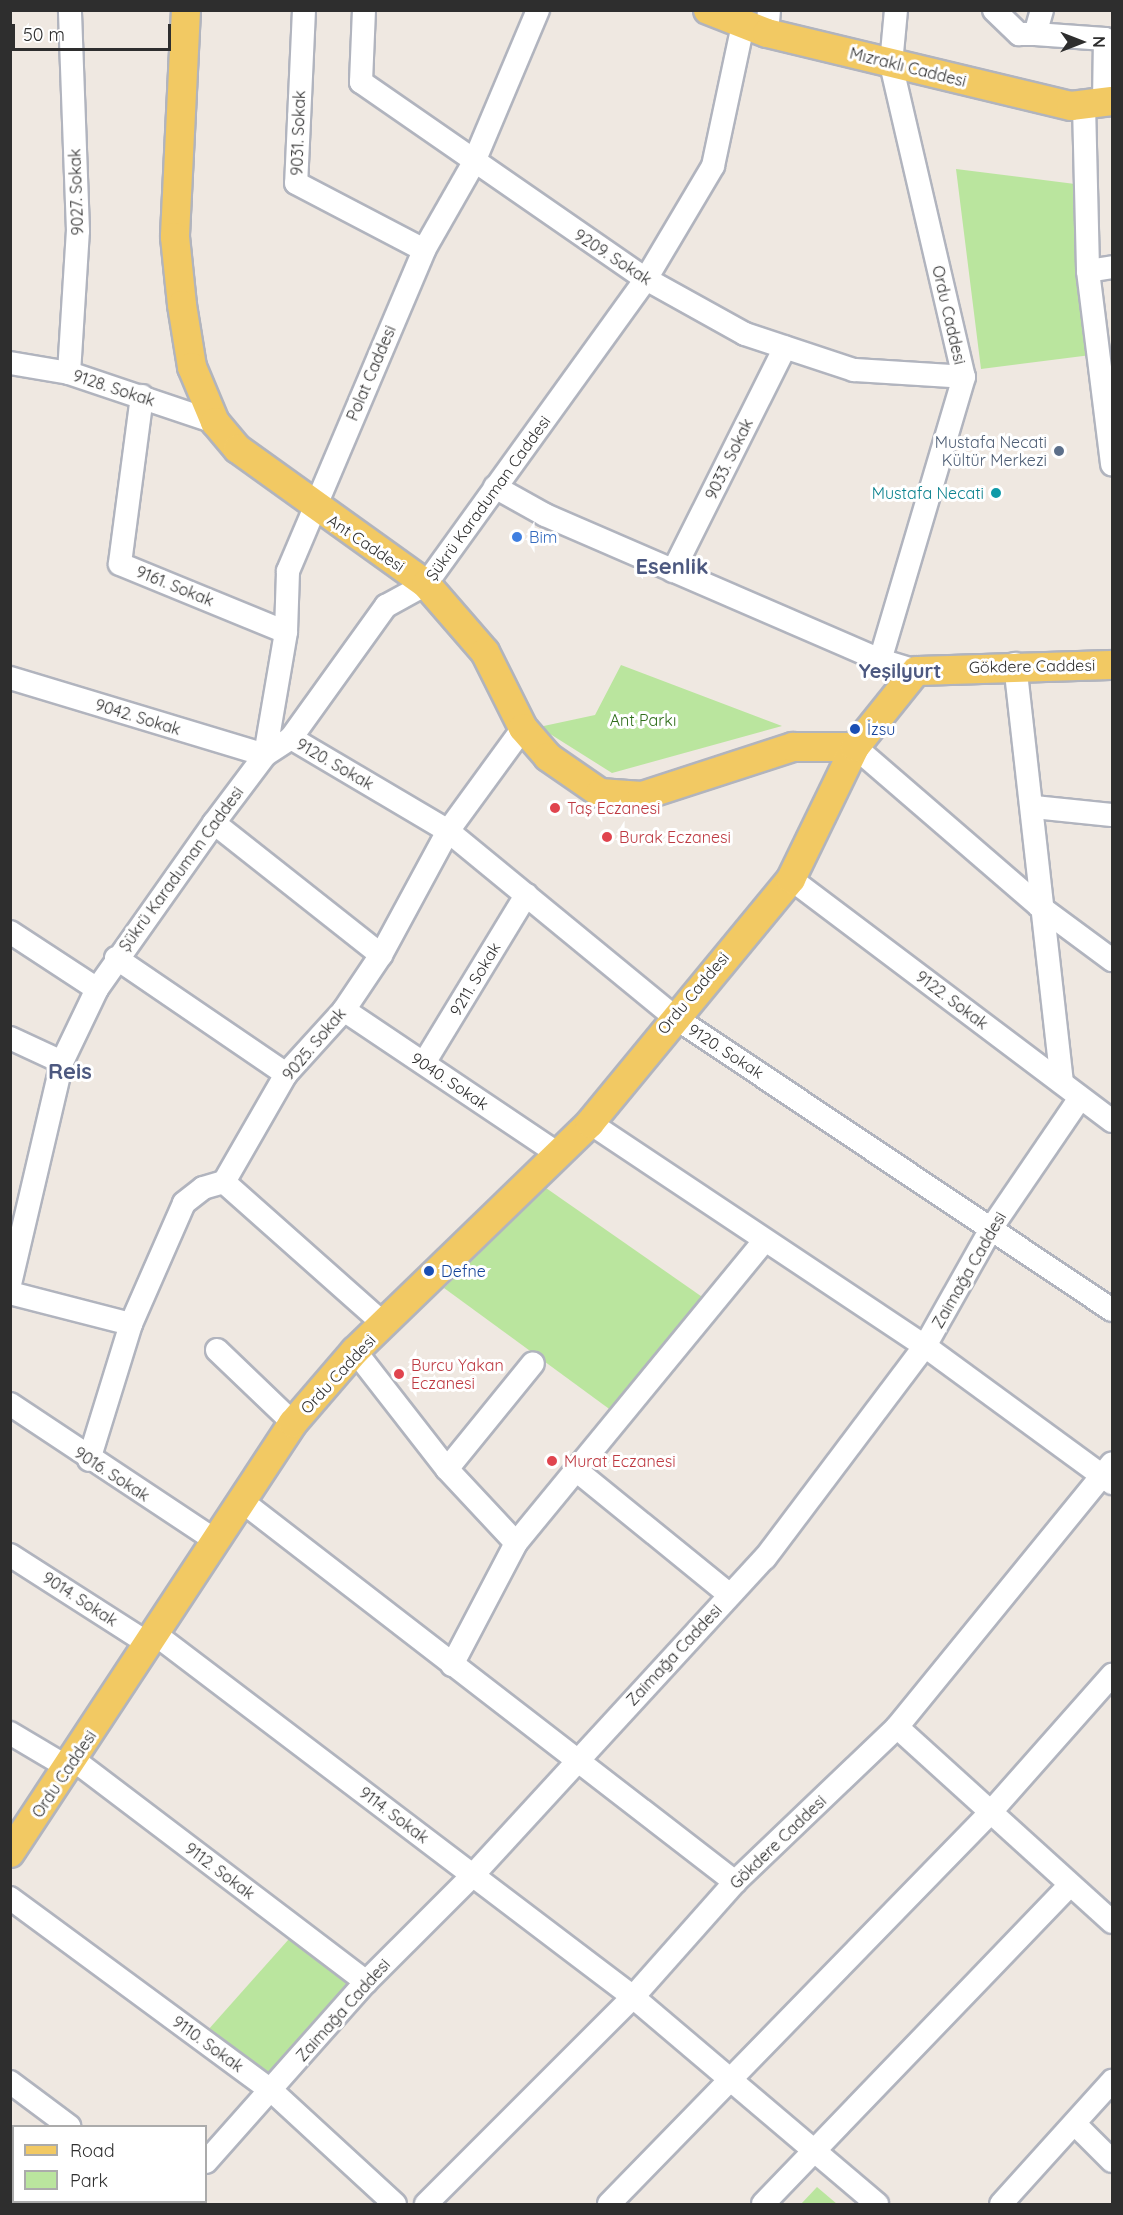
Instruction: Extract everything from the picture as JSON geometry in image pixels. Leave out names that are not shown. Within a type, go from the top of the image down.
[{"type":"main road","name":"Ant Caddesi","points":[[186,10],[175,237],[192,367],[215,422],[238,449],[313,507],[426,584],[485,652],[523,728],[548,757],[600,793],[642,796],[793,747],[855,747]]},
{"type":"main road","name":"Mızraklı Caddesi","points":[[708,10],[760,23],[891,64],[1100,103]]},
{"type":"main road","name":"Gökdere Caddesi","points":[[916,671],[1015,664],[1113,665]]},
{"type":"main road","name":"Ordu Caddesi","points":[[10,1853],[72,1764],[215,1540],[243,1502],[293,1423],[355,1351],[385,1325],[590,1123],[673,1016],[791,879],[855,747],[916,671]]},
{"type":"street","name":"9027. Sokak","points":[[69,373],[78,231],[70,10]]},
{"type":"street","name":"9031. Sokak","points":[[304,10],[296,183],[424,250]]},
{"type":"street","name":"9209. Sokak","points":[[364,10],[362,82],[473,164],[646,279],[744,334],[854,370],[963,377]]},
{"type":"street","name":"Polat Caddesi","points":[[265,755],[286,632],[288,571],[313,507],[424,250],[473,164],[538,10]]},
{"type":"street","name":"Ordu Caddesi","points":[[880,660],[963,377],[891,64],[896,10]]},
{"type":"street","points":[[994,10],[1019,33],[1105,39],[1088,271],[1105,328],[1113,465]]},
{"type":"street","points":[[1035,34],[1042,10]]},
{"type":"street","name":"Şükrü Karaduman Caddesi","points":[[10,1284],[62,1062],[97,988],[116,958],[265,755],[291,738],[386,606],[426,584],[646,279],[713,166],[760,23]]},
{"type":"street","points":[[1088,271],[1113,267]]},
{"type":"street","name":"9033. Sokak","points":[[673,571],[785,347]]},
{"type":"street","name":"9128. Sokak","points":[[10,363],[69,373],[215,422]]},
{"type":"street","name":"9161. Sokak","points":[[142,396],[120,564],[286,632]]},
{"type":"street","points":[[495,487],[545,515],[585,528],[673,571],[880,660],[916,671]]},
{"type":"street","points":[[1015,664],[1034,807],[1039,906],[1062,1082]]},
{"type":"street","name":"9042. Sokak","points":[[10,678],[265,755]]},
{"type":"street","name":"9025. Sokak","points":[[224,1182],[286,1074],[344,1010],[381,955],[448,831],[523,728]]},
{"type":"street","name":"9120. Sokak","points":[[291,738],[448,831],[673,1016],[1113,1310]]},
{"type":"street","points":[[855,747],[1039,906],[1113,960]]},
{"type":"street","points":[[1034,807],[1113,815]]},
{"type":"street","points":[[214,824],[381,955]]},
{"type":"street","name":"9122. Sokak","points":[[791,879],[1113,1121]]},
{"type":"street","name":"9211. Sokak","points":[[424,1063],[526,895]]},
{"type":"street","points":[[10,932],[97,988]]},
{"type":"street","points":[[116,958],[286,1074]]},
{"type":"street","name":"9040. Sokak","points":[[344,1010],[557,1153]]},
{"type":"street","points":[[10,1038],[62,1062]]},
{"type":"street","name":"Zaimağa Caddesi","points":[[207,2161],[272,2091],[366,1982],[473,1875],[577,1759],[765,1558],[925,1346],[992,1227],[1080,1098]]},
{"type":"street","points":[[590,1123],[763,1242],[925,1346],[1110,1474]]},
{"type":"street","points":[[89,1460],[130,1324],[184,1203],[203,1188],[224,1182],[385,1325]]},
{"type":"street","points":[[452,1665],[516,1543],[763,1242]]},
{"type":"street","points":[[10,1293],[130,1324]]},
{"type":"street","points":[[217,1350],[293,1423]]},
{"type":"street","points":[[355,1351],[447,1469],[516,1543]]},
{"type":"street","points":[[447,1469],[533,1363]]},
{"type":"street","name":"9016. Sokak","points":[[10,1404],[89,1460],[215,1540]]},
{"type":"street","points":[[576,1470],[730,1595]]},
{"type":"street","name":"Gökdere Caddesi","points":[[426,2205],[633,1996],[735,1882],[897,1727],[1110,1474]]},
{"type":"street","points":[[243,1502],[735,1882]]},
{"type":"street","name":"9014. Sokak","points":[[10,1555],[152,1639]]},
{"type":"street","name":"9114. Sokak","points":[[152,1639],[473,1875],[633,1996],[815,2148],[877,2205]]},
{"type":"street","points":[[609,2205],[989,1814],[1111,1681]]},
{"type":"street","points":[[897,1727],[989,1814],[1113,1922]]},
{"type":"street","name":"9112. Sokak","points":[[10,1733],[72,1764],[366,1982]]},
{"type":"street","points":[[763,2205],[815,2148],[1069,1886]]},
{"type":"street","name":"9110. Sokak","points":[[10,1898],[272,2091],[394,2205]]},
{"type":"street","points":[[1000,2205],[1113,2081]]},
{"type":"street","points":[[10,2082],[66,2125]]},
{"type":"street","points":[[1075,2124],[1113,2161]]},
{"type":"green space","points":[[956,169],[1075,184],[1091,355],[981,369]]},
{"type":"green space","name":"Ant Parkı","points":[[621,665],[782,726],[612,773],[539,727],[595,715]]},
{"type":"green space","points":[[546,1188],[708,1301],[612,1411],[444,1288]]},
{"type":"green space","points":[[289,1939],[352,1986],[272,2078],[208,2030]]},
{"type":"green space","points":[[817,2187],[837,2204],[801,2204]]},
{"type":"place","name":"Mustafa Necati Kültür Merkezi","points":[[1059,451]]},
{"type":"place","name":"Mustafa Necati","points":[[996,493]]},
{"type":"place","name":"Bim","points":[[517,537]]},
{"type":"place","name":"İzsu","points":[[855,729]]},
{"type":"place","name":"Taş Eczanesi","points":[[555,808]]},
{"type":"place","name":"Burak Eczanesi","points":[[607,837]]},
{"type":"place","name":"Defne","points":[[429,1271]]},
{"type":"place","name":"Burcu Yakan Eczanesi","points":[[399,1374]]},
{"type":"place","name":"Murat Eczanesi","points":[[552,1461]]},
{"type":"district","name":"Esenlik","points":[[672,567]]},
{"type":"district","name":"Yeşilyurt","points":[[900,670]]},
{"type":"district","name":"Reis","points":[[70,1072]]}]
